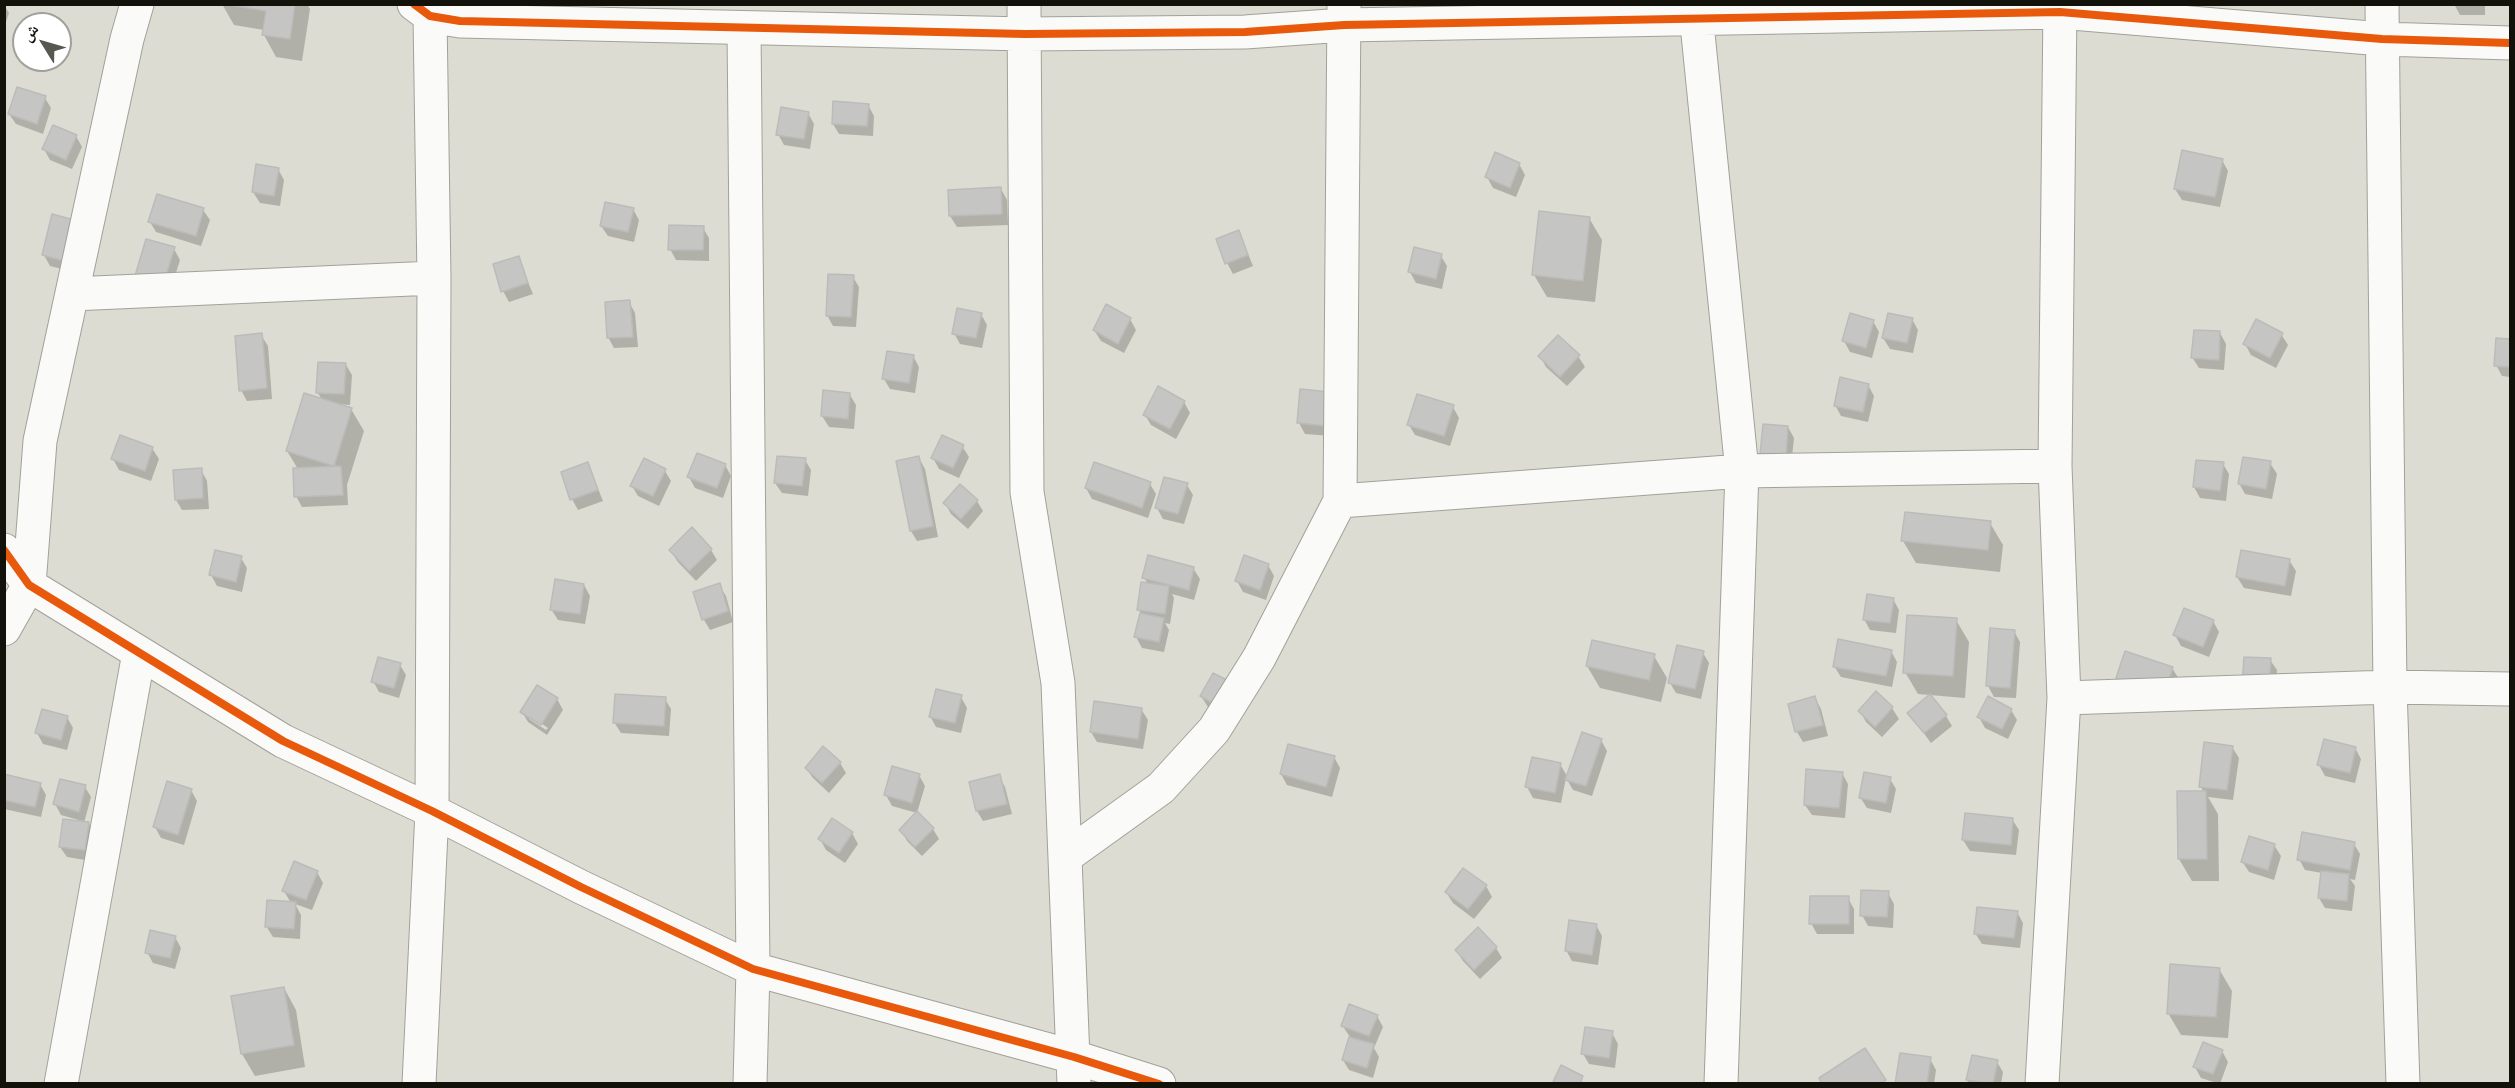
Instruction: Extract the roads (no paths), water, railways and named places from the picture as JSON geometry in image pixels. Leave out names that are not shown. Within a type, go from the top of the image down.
[{"type":"street","points":[[4,629],[29,585],[40,441],[127,39],[137,4]]},
{"type":"street","points":[[2382,4],[2390,687],[2403,1083]]},
{"type":"street","points":[[2042,1083],[2064,698],[2055,466],[2060,8]]},
{"type":"street","points":[[420,1083],[432,811],[434,278],[422,10],[460,21],[607,14],[744,28],[1025,19],[1245,32],[1344,15],[2060,8],[2382,39],[2511,43]]},
{"type":"street","points":[[1695,12],[1742,471],[1721,1083]]},
{"type":"street","points":[[1065,857],[1161,788],[1214,730],[1259,658],[1340,501],[1344,15]]},
{"type":"street","points":[[1025,19],[1027,492],[1058,683],[1074,1070]]},
{"type":"street","points":[[744,28],[753,969],[750,1083]]},
{"type":"street","points":[[72,294],[434,278]]},
{"type":"street","points":[[1340,501],[1742,471],[2055,466]]},
{"type":"street","points":[[4,550],[29,585],[283,741],[432,811],[581,887],[753,969],[1074,1070],[1159,1083]]},
{"type":"street","points":[[62,1083],[139,653]]},
{"type":"street","points":[[2064,698],[2390,687],[2511,689]]}]
